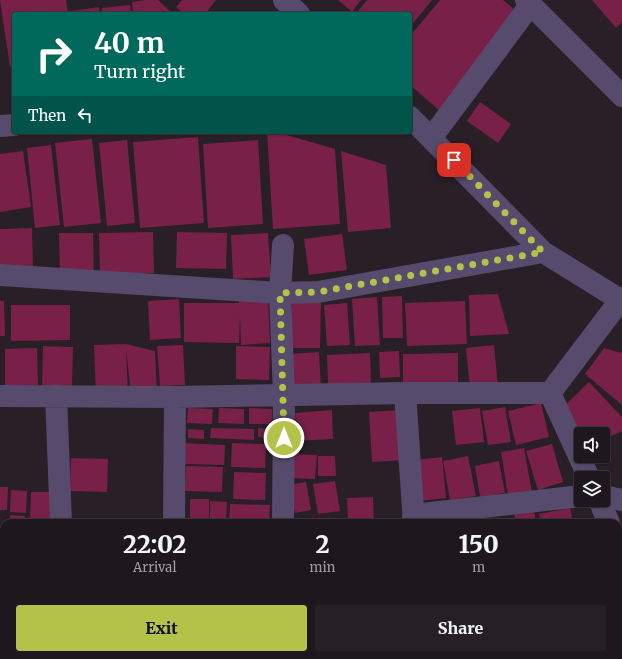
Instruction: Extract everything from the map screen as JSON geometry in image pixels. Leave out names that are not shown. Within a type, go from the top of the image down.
[{"type":"street","points":[[284,0],[297,12]]},
{"type":"street","points":[[432,137],[528,2],[622,96]]},
{"type":"street","points":[[412,119],[432,137],[543,252],[621,300],[550,393]]},
{"type":"street","points":[[0,126],[12,125]]},
{"type":"street","points":[[283,245],[280,293],[284,395],[283,519]]},
{"type":"street","points":[[0,275],[280,293],[318,292],[543,252]]},
{"type":"street","points":[[0,396],[175,397],[405,393],[550,393]]},
{"type":"street","points":[[405,393],[414,519],[574,497]]},
{"type":"street","points":[[550,393],[586,471]]},
{"type":"street","points":[[56,396],[61,519]]},
{"type":"street","points":[[174,519],[175,397]]},
{"type":"street","points":[[610,497],[622,500]]},
{"type":"street","points":[[602,507],[608,519]]},
{"type":"building","points":[[0,0],[66,0],[68,12],[12,12],[12,66],[10,67]]},
{"type":"building","points":[[158,0],[171,12],[133,12],[132,2]]},
{"type":"building","points":[[182,0],[216,0],[207,12],[182,12],[176,7]]},
{"type":"building","points":[[338,0],[361,0],[352,12]]},
{"type":"building","points":[[367,0],[432,0],[412,25],[412,12],[358,12]]},
{"type":"building","points":[[440,0],[503,0],[520,14],[440,111],[412,87],[412,34]]},
{"type":"building","points":[[592,0],[622,0],[622,22],[616,28]]},
{"type":"building","points":[[130,5],[131,12],[102,12],[102,8]]},
{"type":"building","points":[[99,7],[100,12],[72,12]]},
{"type":"building","points":[[480,102],[511,124],[498,143],[467,121]]},
{"type":"building","points":[[267,134],[283,134],[335,149],[340,224],[273,229]]},
{"type":"building","points":[[198,137],[204,223],[140,228],[133,142]]},
{"type":"building","points":[[92,139],[101,223],[64,227],[55,143]]},
{"type":"building","points":[[127,140],[135,223],[107,226],[99,143]]},
{"type":"building","points":[[258,140],[263,224],[208,228],[203,144]]},
{"type":"building","points":[[51,145],[60,225],[35,228],[27,148]]},
{"type":"building","points":[[23,151],[31,207],[0,212],[0,154]]},
{"type":"building","points":[[341,151],[386,165],[391,228],[348,232]]},
{"type":"building","points":[[32,228],[33,270],[0,271],[0,229]]},
{"type":"building","points":[[153,232],[154,273],[100,275],[99,233]]},
{"type":"building","points":[[177,232],[227,233],[226,269],[176,268]]},
{"type":"building","points":[[59,233],[93,233],[94,278],[60,278]]},
{"type":"building","points":[[268,233],[271,277],[233,279],[231,235]]},
{"type":"building","points":[[342,234],[347,270],[309,275],[304,239]]},
{"type":"building","points":[[498,294],[509,334],[470,336],[469,295]]},
{"type":"building","points":[[402,296],[403,338],[383,338],[382,297]]},
{"type":"building","points":[[268,297],[270,343],[241,345],[240,316],[239,343],[184,342],[184,303],[239,303],[239,299]]},
{"type":"building","points":[[377,297],[380,345],[355,346],[352,299]]},
{"type":"building","points":[[179,299],[181,338],[150,340],[148,301]]},
{"type":"building","points":[[292,300],[321,300],[320,348],[291,348]]},
{"type":"building","points":[[0,301],[4,301],[5,336],[0,336]]},
{"type":"building","points":[[465,301],[467,344],[407,346],[405,303]]},
{"type":"building","points":[[347,303],[350,345],[327,346],[324,305]]},
{"type":"building","points":[[11,305],[70,305],[70,340],[11,341]]},
{"type":"building","points":[[126,344],[155,351],[157,391],[131,392],[126,349],[128,394],[96,395],[94,345]]},
{"type":"building","points":[[183,345],[185,385],[160,386],[157,346]]},
{"type":"building","points":[[494,345],[498,387],[470,389],[466,348]]},
{"type":"building","points":[[43,346],[73,347],[72,387],[42,386]]},
{"type":"building","points":[[236,346],[270,347],[269,380],[236,379]]},
{"type":"building","points":[[37,348],[38,385],[5,386],[5,349]]},
{"type":"building","points":[[604,348],[622,353],[622,405],[585,374]]},
{"type":"building","points":[[399,351],[400,377],[380,378],[379,352]]},
{"type":"building","points":[[319,352],[321,389],[292,391],[290,354]]},
{"type":"building","points":[[370,353],[371,383],[328,385],[327,355]]},
{"type":"building","points":[[458,353],[458,384],[403,384],[403,354]]},
{"type":"building","points":[[589,382],[622,417],[622,431],[610,437],[610,427],[574,427],[574,436],[561,409]]},
{"type":"building","points":[[541,403],[549,437],[516,445],[508,411]]},
{"type":"building","points":[[505,407],[511,442],[488,445],[482,411]]},
{"type":"building","points":[[188,408],[213,409],[212,424],[187,423]]},
{"type":"building","points":[[219,408],[244,409],[244,424],[218,423]]},
{"type":"building","points":[[249,408],[272,409],[272,424],[249,424]]},
{"type":"building","points":[[480,408],[484,442],[456,445],[452,411]]},
{"type":"building","points":[[332,410],[333,439],[296,441],[295,413]]},
{"type":"building","points":[[400,410],[403,460],[372,462],[369,412]]},
{"type":"building","points":[[211,428],[254,429],[254,440],[210,438]]},
{"type":"building","points":[[258,428],[273,429],[273,438],[258,437]]},
{"type":"building","points":[[188,429],[204,430],[204,439],[188,438]]},
{"type":"building","points":[[183,443],[225,445],[224,465],[183,464]]},
{"type":"building","points":[[232,443],[266,444],[265,468],[231,467]]},
{"type":"building","points":[[552,444],[563,482],[538,490],[526,451]]},
{"type":"building","points":[[524,448],[533,498],[509,502],[501,452]]},
{"type":"building","points":[[291,454],[317,455],[315,479],[289,478]]},
{"type":"building","points":[[318,456],[335,456],[336,476],[318,476]]},
{"type":"building","points":[[468,456],[476,496],[450,500],[443,461]]},
{"type":"building","points":[[442,457],[446,498],[419,501],[415,460]]},
{"type":"building","points":[[71,458],[108,459],[107,492],[70,491]]},
{"type":"building","points":[[499,461],[505,493],[480,497],[475,466]]},
{"type":"building","points":[[186,466],[223,467],[222,492],[185,491]]},
{"type":"building","points":[[234,472],[266,473],[265,500],[233,499]]},
{"type":"building","points":[[335,481],[340,511],[318,514],[313,484]]},
{"type":"building","points":[[306,482],[311,510],[295,513],[289,485]]},
{"type":"building","points":[[0,487],[8,487],[7,510],[0,510]]},
{"type":"building","points":[[11,490],[27,491],[26,513],[10,512]]},
{"type":"building","points":[[31,492],[54,492],[53,519],[30,519]]},
{"type":"building","points":[[373,497],[374,519],[348,519],[347,498]]},
{"type":"building","points":[[190,499],[209,499],[209,519],[190,519]]},
{"type":"building","points":[[210,501],[227,502],[226,519],[210,519]]},
{"type":"building","points":[[230,504],[270,505],[269,519],[229,519]]},
{"type":"building","points":[[570,508],[572,519],[540,519],[539,514]]},
{"type":"building","points":[[534,509],[535,519],[515,519],[514,513]]},
{"type":"building","points":[[10,515],[25,516],[25,519],[10,519]]},
{"type":"building","points":[[97,518],[115,518],[115,519]]},
{"type":"building","points":[[313,518],[341,519],[313,519]]},
{"type":"route","points":[[284,438],[280,293],[318,292],[543,252],[454,160]]}]
